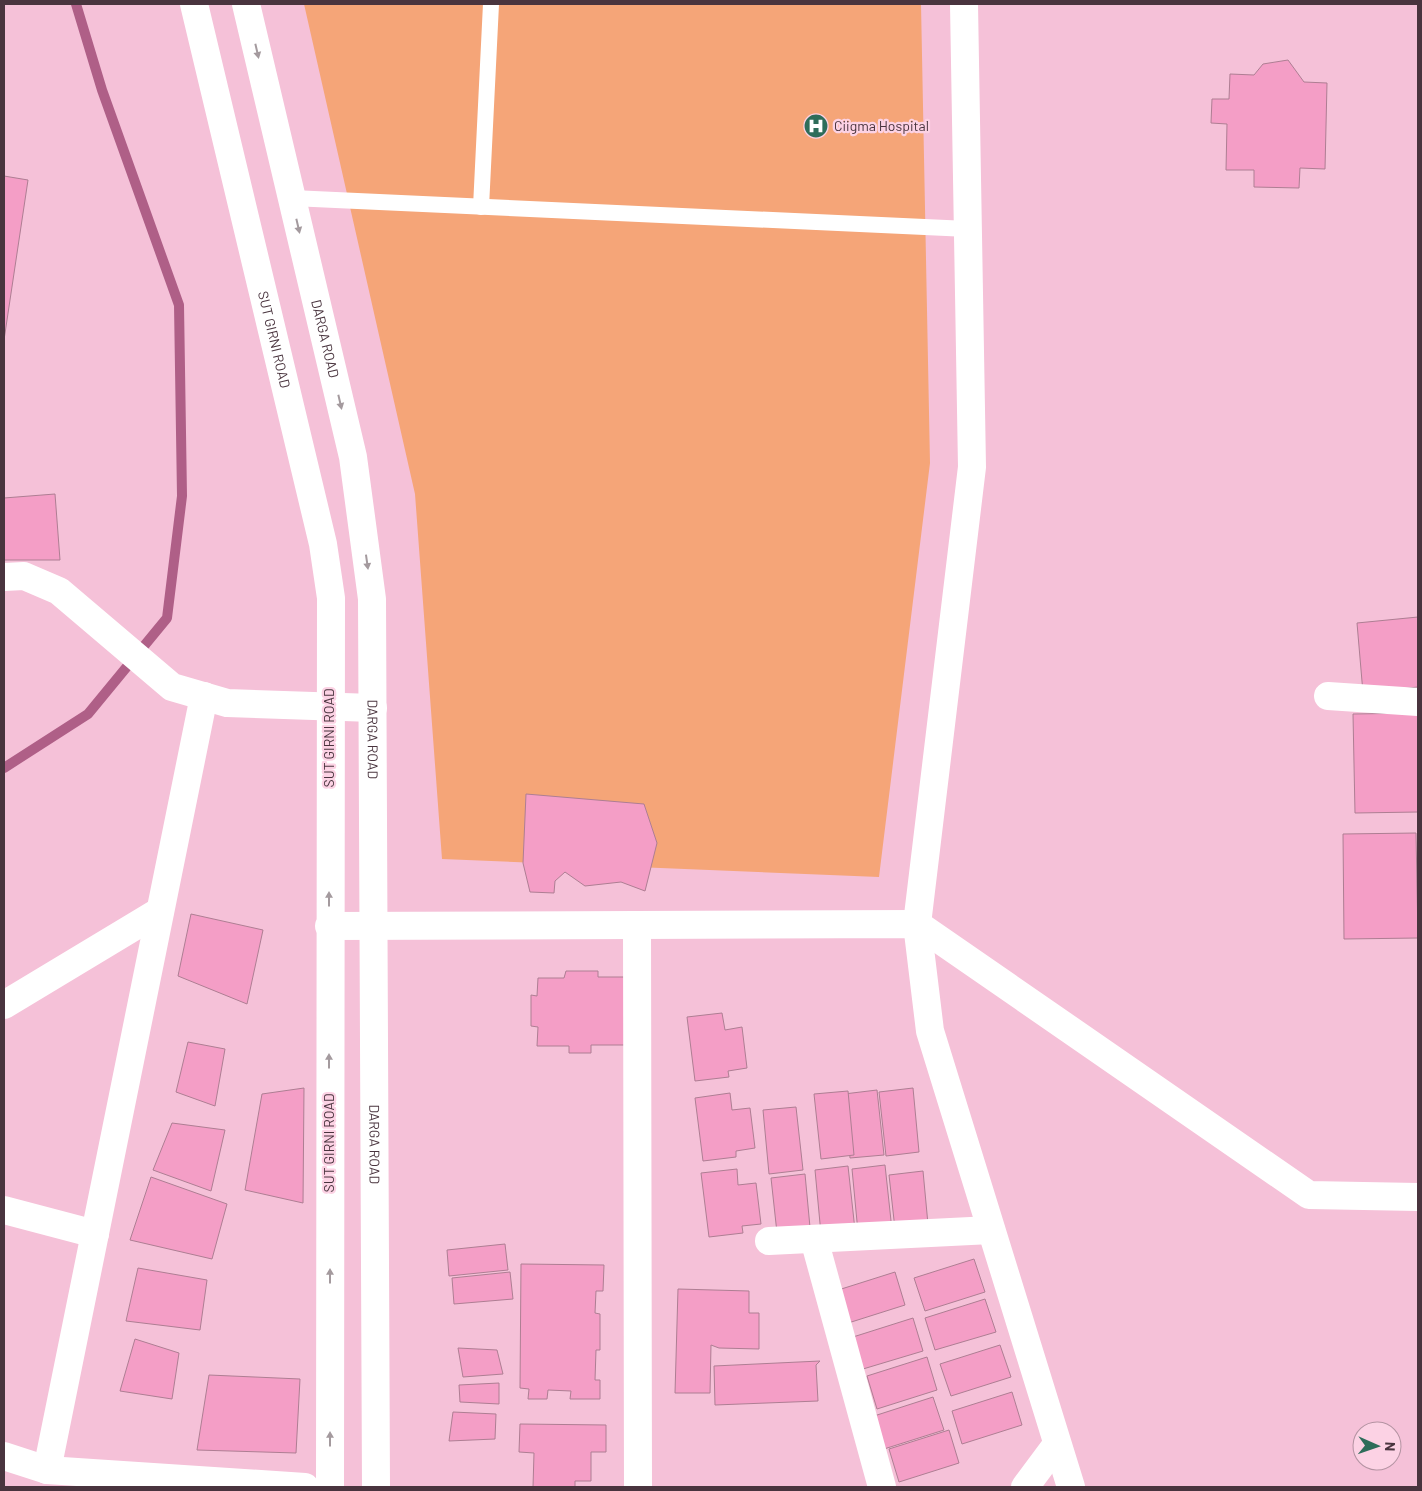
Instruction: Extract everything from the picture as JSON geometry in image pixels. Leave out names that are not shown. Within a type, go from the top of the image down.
[{"type":"street","name":"SUT GIRNI ROAD","points":[[194,4],[323,544],[331,598],[329,705],[330,1487]]},
{"type":"street","name":"DARGA ROAD","points":[[246,4],[353,457],[372,599],[376,1487]]},
{"type":"street","points":[[964,4],[972,467],[917,924],[930,1031],[1071,1487]]},
{"type":"street","points":[[4,577],[24,576],[59,590],[172,687],[227,703],[373,708]]},
{"type":"street","points":[[46,1470],[204,696]]},
{"type":"street","points":[[1328,696],[1418,702]]},
{"type":"street","points":[[4,1005],[160,912]]},
{"type":"street","points":[[329,926],[917,924],[1309,1195],[1418,1197]]},
{"type":"street","points":[[637,925],[638,1487]]},
{"type":"street","points":[[4,1210],[95,1234]]},
{"type":"street","points":[[768,1241],[991,1230]]},
{"type":"street","points":[[814,1239],[882,1487]]},
{"type":"street","points":[[1024,1487],[1058,1444]]},
{"type":"street","points":[[4,1456],[46,1470],[305,1487]]},
{"type":"lane","points":[[481,207],[491,4]]},
{"type":"lane","points":[[292,198],[968,229]]},
{"type":"shaded area","points":[[304,4],[921,4],[930,463],[879,877],[442,859],[415,494]]},
{"type":"building","points":[[1288,60],[1304,82],[1327,83],[1325,169],[1300,168],[1299,188],[1254,187],[1254,170],[1226,170],[1227,124],[1211,123],[1212,99],[1229,99],[1230,74],[1254,75],[1263,64]]},
{"type":"building","points":[[4,176],[28,180],[4,340]]},
{"type":"building","points":[[55,494],[60,560],[4,560],[4,498]]},
{"type":"building","points":[[1418,617],[1418,687],[1363,693],[1357,623]]},
{"type":"building","points":[[1418,713],[1418,812],[1355,813],[1353,714]]},
{"type":"building","points":[[526,794],[644,804],[657,843],[645,891],[621,882],[585,886],[565,872],[555,881],[554,893],[530,892],[523,863]]},
{"type":"building","points":[[1416,833],[1418,938],[1344,939],[1343,834]]},
{"type":"building","points":[[191,914],[263,930],[247,1004],[178,976]]},
{"type":"building","points":[[566,971],[598,971],[598,977],[626,977],[627,1045],[591,1045],[591,1053],[569,1053],[569,1046],[537,1046],[538,1027],[531,1026],[531,995],[537,996],[538,978],[564,978]]},
{"type":"building","points":[[722,1013],[725,1030],[742,1027],[747,1068],[728,1071],[729,1077],[695,1081],[687,1017]]},
{"type":"building","points":[[188,1042],[225,1049],[215,1106],[176,1092]]},
{"type":"building","points":[[304,1088],[303,1203],[245,1190],[262,1094]]},
{"type":"building","points":[[913,1088],[919,1152],[886,1156],[879,1092]]},
{"type":"building","points":[[877,1090],[884,1155],[850,1158],[844,1094]]},
{"type":"building","points":[[848,1091],[854,1155],[821,1159],[814,1094]]},
{"type":"building","points":[[730,1093],[732,1110],[750,1108],[755,1148],[736,1151],[736,1157],[703,1161],[695,1098]]},
{"type":"building","points":[[796,1107],[803,1170],[769,1174],[763,1110]]},
{"type":"building","points":[[172,1123],[225,1130],[211,1191],[153,1170]]},
{"type":"building","points":[[885,1165],[892,1230],[858,1232],[852,1169]]},
{"type":"building","points":[[848,1166],[855,1230],[821,1234],[815,1170]]},
{"type":"building","points":[[737,1169],[738,1185],[756,1183],[761,1224],[742,1226],[743,1233],[709,1237],[701,1173]]},
{"type":"building","points":[[923,1171],[929,1235],[896,1238],[889,1175]]},
{"type":"building","points":[[805,1174],[811,1238],[778,1242],[771,1178]]},
{"type":"building","points":[[151,1177],[227,1204],[212,1259],[130,1240]]},
{"type":"building","points":[[505,1244],[508,1270],[449,1276],[447,1250]]},
{"type":"building","points":[[974,1259],[985,1292],[925,1311],[914,1278]]},
{"type":"building","points":[[521,1264],[604,1265],[603,1291],[596,1291],[595,1313],[600,1314],[600,1350],[596,1350],[595,1380],[600,1380],[600,1399],[570,1399],[571,1391],[548,1390],[547,1399],[528,1399],[529,1389],[520,1388]]},
{"type":"building","points":[[138,1268],[207,1280],[200,1330],[126,1321]]},
{"type":"building","points":[[510,1272],[513,1299],[454,1304],[452,1278]]},
{"type":"building","points":[[895,1272],[905,1305],[845,1324],[835,1291]]},
{"type":"building","points":[[678,1289],[749,1291],[749,1313],[759,1313],[759,1349],[719,1348],[711,1345],[710,1393],[675,1393]]},
{"type":"building","points":[[985,1299],[996,1332],[935,1350],[925,1318]]},
{"type":"building","points":[[913,1318],[923,1351],[863,1369],[853,1337]]},
{"type":"building","points":[[135,1339],[179,1353],[172,1399],[120,1391]]},
{"type":"building","points":[[1000,1345],[1011,1377],[951,1396],[940,1364]]},
{"type":"building","points":[[458,1348],[497,1350],[503,1374],[463,1377]]},
{"type":"building","points":[[927,1357],[937,1390],[877,1409],[867,1376]]},
{"type":"building","points":[[820,1361],[816,1365],[818,1401],[715,1405],[714,1366]]},
{"type":"building","points":[[209,1375],[300,1379],[296,1453],[197,1450]]},
{"type":"building","points":[[499,1383],[499,1404],[460,1402],[459,1385]]},
{"type":"building","points":[[1012,1392],[1022,1425],[962,1444],[952,1411]]},
{"type":"building","points":[[933,1397],[944,1430],[884,1449],[874,1416]]},
{"type":"building","points":[[453,1412],[496,1414],[495,1439],[449,1441]]},
{"type":"building","points":[[520,1424],[606,1425],[606,1452],[591,1452],[591,1481],[575,1481],[575,1487],[533,1487],[534,1453],[519,1452]]},
{"type":"building","points":[[949,1430],[959,1463],[899,1482],[889,1449]]},
{"type":"waterway","points":[[4,768],[88,714],[167,618],[182,496],[179,305],[102,90],[76,4]]},
{"type":"place","name":"Ciigma Hospital","points":[[816,126]]}]
